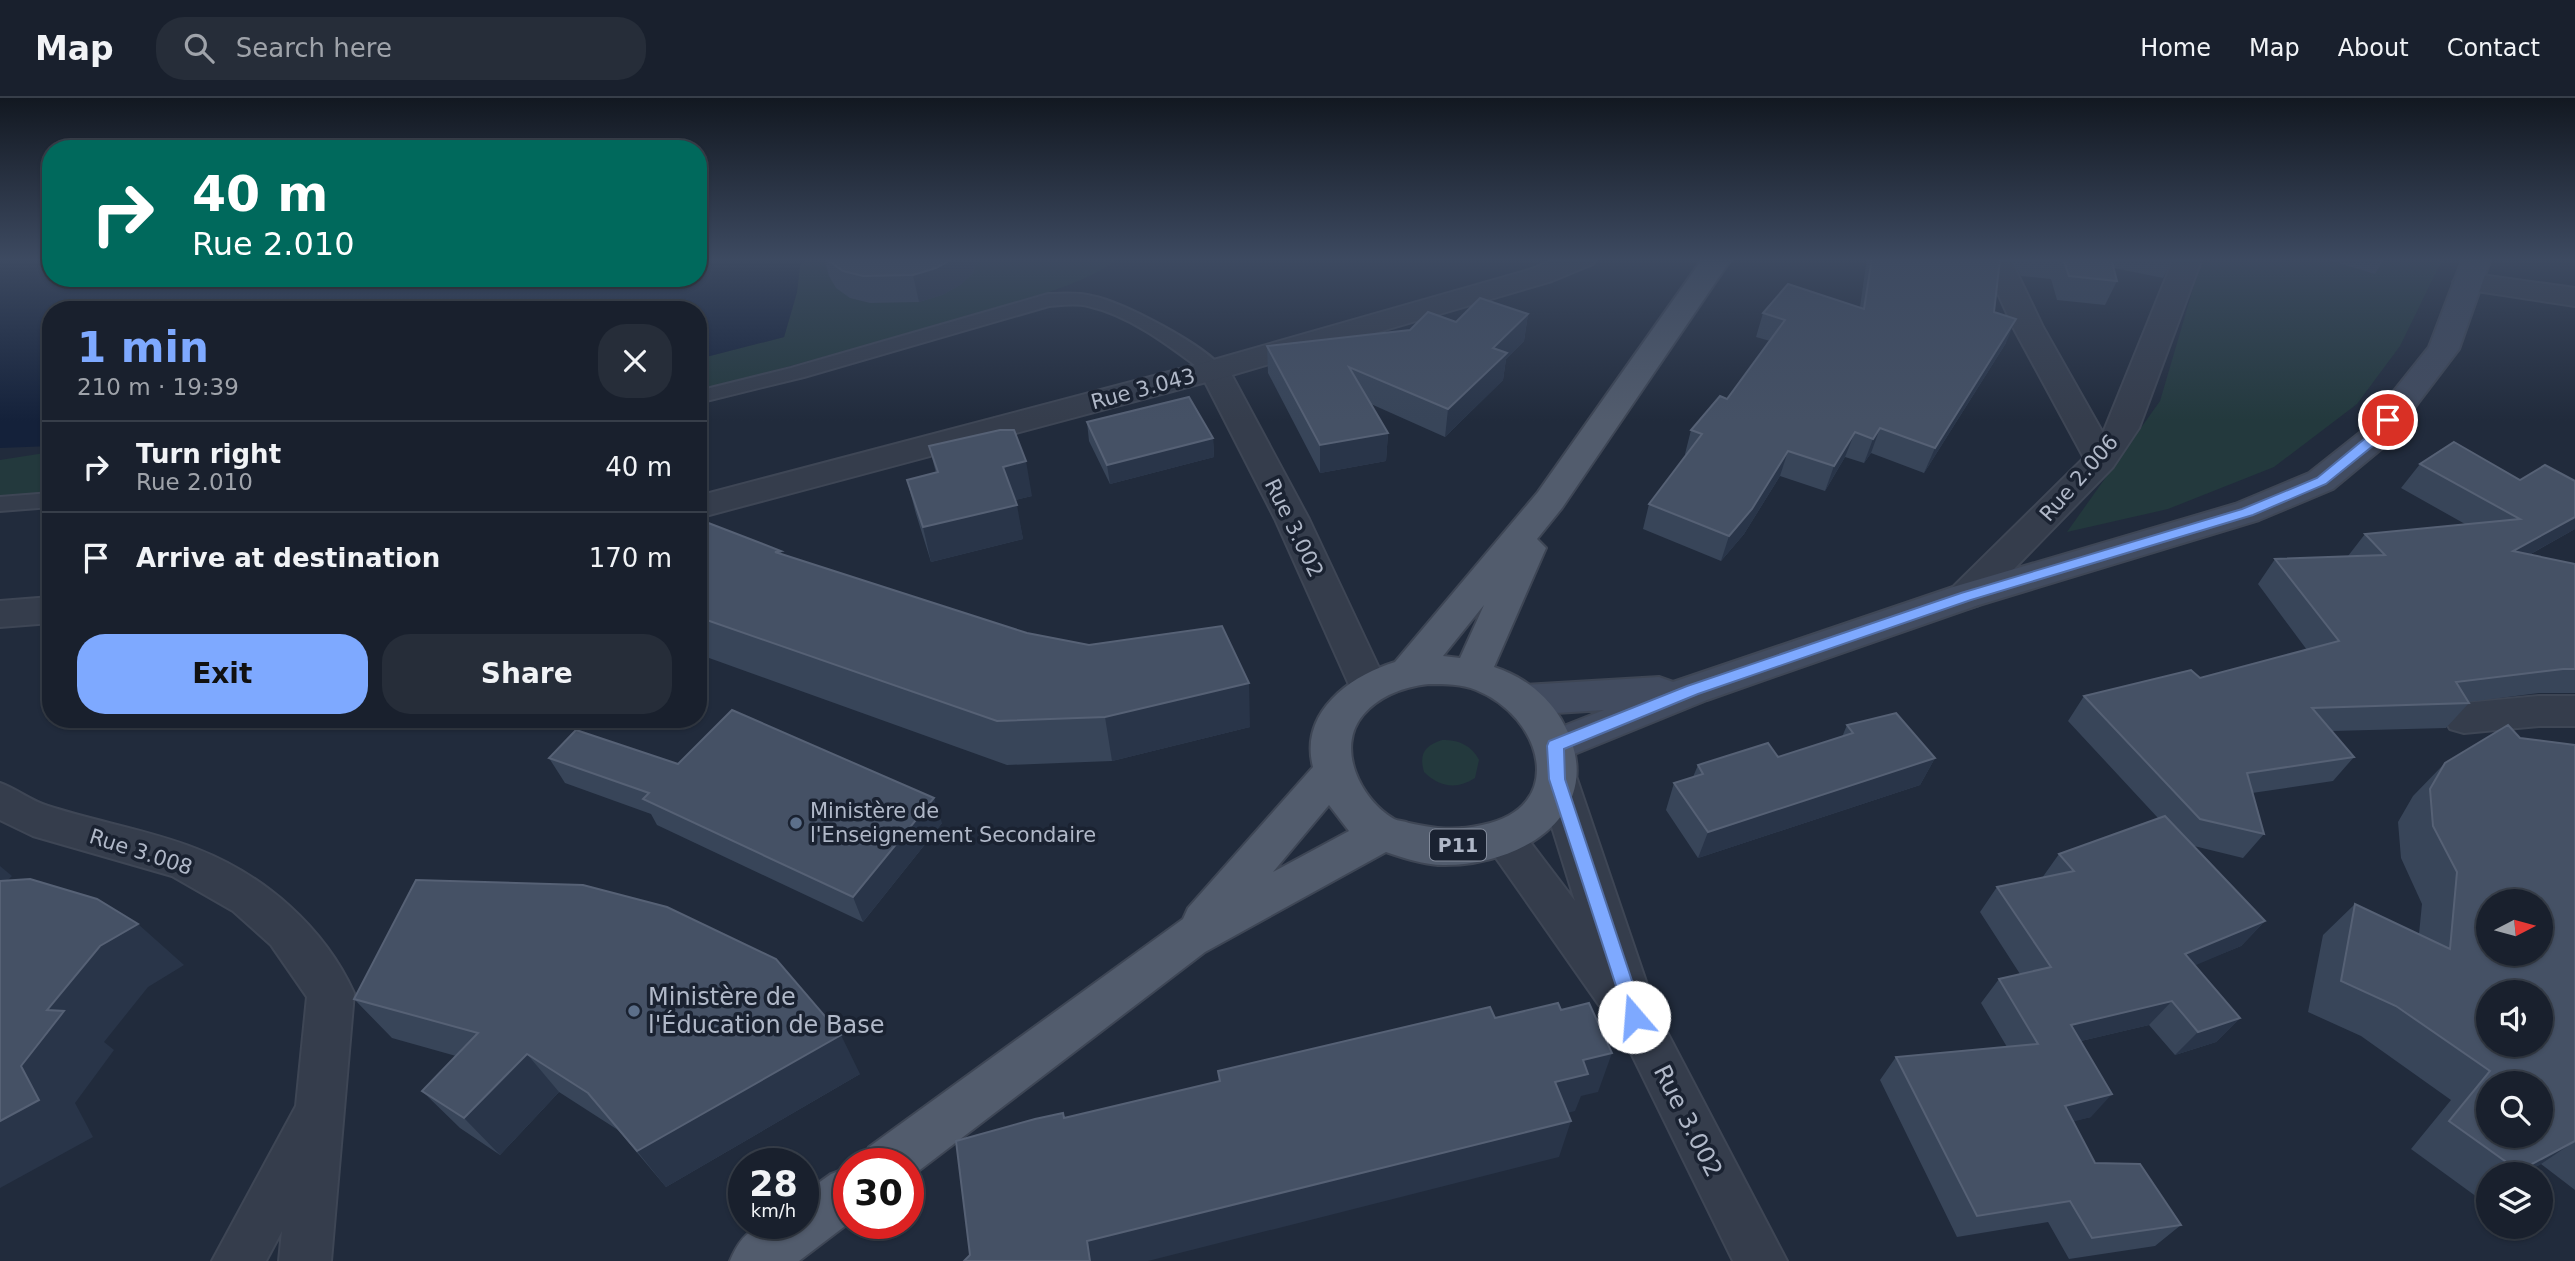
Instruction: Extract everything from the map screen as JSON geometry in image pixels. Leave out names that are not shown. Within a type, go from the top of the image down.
[{"type":"main road","points":[[1409,673],[1550,500],[1680,312]]},
{"type":"main road","points":[[908,1148],[1189,938],[1382,834],[1342,793],[1333,772],[1330,748],[1336,724],[1350,704],[1369,687],[1409,673],[1451,670],[1500,684],[1524,701],[1543,721],[1556,762],[1693,690],[1966,596],[2248,512],[2322,481],[2374,438],[2444,349],[2457,312]]},
{"type":"main road","points":[[1472,674],[1550,500]]},
{"type":"main road","points":[[1524,701],[1693,690]]},
{"type":"main road","name":"P11","points":[[1382,834],[1441,848],[1503,838],[1524,828],[1540,813],[1551,797],[1556,762]]},
{"type":"main road","points":[[1189,938],[1333,772]]},
{"type":"main road","points":[[756,1261],[833,1204]]},
{"type":"street","name":"Rue 3.043","points":[[707,506],[1214,370],[1413,312]]},
{"type":"street","points":[[2021,312],[2101,460]]},
{"type":"street","name":"Rue 2.006","points":[[1966,596],[2101,460],[2123,428],[2167,312]]},
{"type":"street","name":"Rue 3.002","points":[[1214,370],[1292,519],[1369,687]]},
{"type":"street","points":[[2,616],[42,611]]},
{"type":"street","points":[[2464,718],[2539,711],[2575,711]]},
{"type":"street","name":"Rue 3.002","points":[[1556,762],[1634,1017],[1761,1261]]},
{"type":"street","name":"Rue 3.008","points":[[0,800],[33,819],[184,862],[249,898],[287,931],[331,993],[305,1261]]},
{"type":"street","points":[[1503,838],[1634,1017]]},
{"type":"street","points":[[238,1261],[320,1109]]},
{"type":"lane","points":[[707,395],[797,373],[1006,312]]},
{"type":"lane","points":[[1123,312],[1185,349],[1214,370]]},
{"type":"lane","points":[[0,504],[42,501]]},
{"type":"green space","points":[[791,312],[978,312],[707,388],[707,357],[784,337]]},
{"type":"green space","points":[[2186,312],[2416,312],[2400,346],[2357,404],[2274,467],[2168,509],[2067,532],[2160,401]]},
{"type":"green space","points":[[42,453],[42,496],[0,500],[0,460]]},
{"type":"green space","points":[[1442,740],[1459,742],[1472,751],[1479,760],[1475,778],[1462,784],[1448,785],[1436,781],[1424,772],[1424,751]]},
{"type":"water","points":[[0,312],[42,312],[42,446],[0,448]]},
{"type":"water","points":[[707,312],[791,312],[784,337],[707,357]]},
{"type":"building","points":[[1428,312],[1456,322],[1466,312],[1528,314],[1493,348],[1507,353],[1448,409],[1349,367],[1388,433],[1320,445],[1267,346],[1410,330]]},
{"type":"building","points":[[1995,312],[2016,319],[1935,448],[1880,428],[1873,439],[1855,432],[1834,466],[1788,451],[1752,509],[1729,536],[1649,504],[1702,434],[1691,430],[1720,396],[1727,399],[1785,320],[1763,313]]},
{"type":"building","points":[[1189,397],[1213,438],[1107,465],[1087,422]]},
{"type":"building","points":[[1000,430],[1014,430],[1026,461],[1003,467],[1017,505],[923,527],[907,480],[938,472],[929,446]]},
{"type":"building","points":[[2454,442],[2520,480],[2545,465],[2575,481],[2575,517],[2513,551],[2575,564],[2575,669],[2456,682],[2469,703],[2312,708],[2354,757],[2247,773],[2264,834],[2200,819],[2084,696],[2191,670],[2200,678],[2339,641],[2275,559],[2385,555],[2365,534],[2520,519],[2420,464]]},
{"type":"building","points":[[707,522],[781,551],[775,552],[1027,633],[1089,645],[1222,626],[1249,683],[1105,717],[997,721],[707,620]]},
{"type":"building","points":[[732,710],[934,798],[853,897],[643,799],[649,793],[549,758],[576,730],[678,764]]},
{"type":"building","points":[[1896,713],[1935,758],[1708,832],[1674,783],[1703,774],[1698,765],[1768,743],[1778,757],[1853,733],[1847,725]]},
{"type":"building","points":[[2508,725],[2520,738],[2575,745],[2575,1141],[2536,1162],[2506,1162],[2487,1148],[2553,1148],[2553,1071],[2490,1071],[2396,1006],[2341,981],[2355,904],[2450,949],[2457,872],[2433,826],[2430,789],[2445,763]]},
{"type":"building","points":[[2165,816],[2265,921],[2185,954],[2240,1018],[2198,1032],[2172,1001],[2071,1025],[2112,1094],[2065,1106],[2095,1163],[2140,1164],[2181,1225],[2092,1238],[2070,1201],[1977,1216],[1896,1057],[2038,1044],[1999,979],[2051,967],[1997,887],[2074,871],[2059,854]]},
{"type":"building","points":[[30,879],[97,899],[138,924],[100,946],[47,1010],[64,1011],[21,1066],[39,1100],[0,1121],[0,881]]},
{"type":"building","name":"Ministère de l'Éducation de Base","points":[[416,880],[583,885],[667,907],[776,959],[841,1035],[637,1151],[588,1093],[527,1054],[464,1118],[422,1091],[478,1033],[354,999]]},
{"type":"building","points":[[1558,1003],[1561,1010],[1589,1003],[1612,1053],[1583,1060],[1588,1074],[1555,1082],[1571,1121],[1087,1241],[1090,1261],[964,1261],[970,1255],[956,1141],[1035,1119],[1063,1113],[1064,1118],[1220,1081],[1218,1071],[1490,1007],[1495,1018]]},
{"type":"building","points":[[2476,1088],[2476,1140],[2449,1121]]},
{"type":"place","name":"Ministère de l'Enseignement Secondaire","points":[[796,823]]},
{"type":"place","name":"Ministère de l'Éducation de Base","points":[[634,1011]]},
{"type":"route","points":[[1634,1017],[1557,779],[1555,746],[1693,690],[1966,596],[2248,512],[2322,481],[2374,438],[2388,420]]}]
